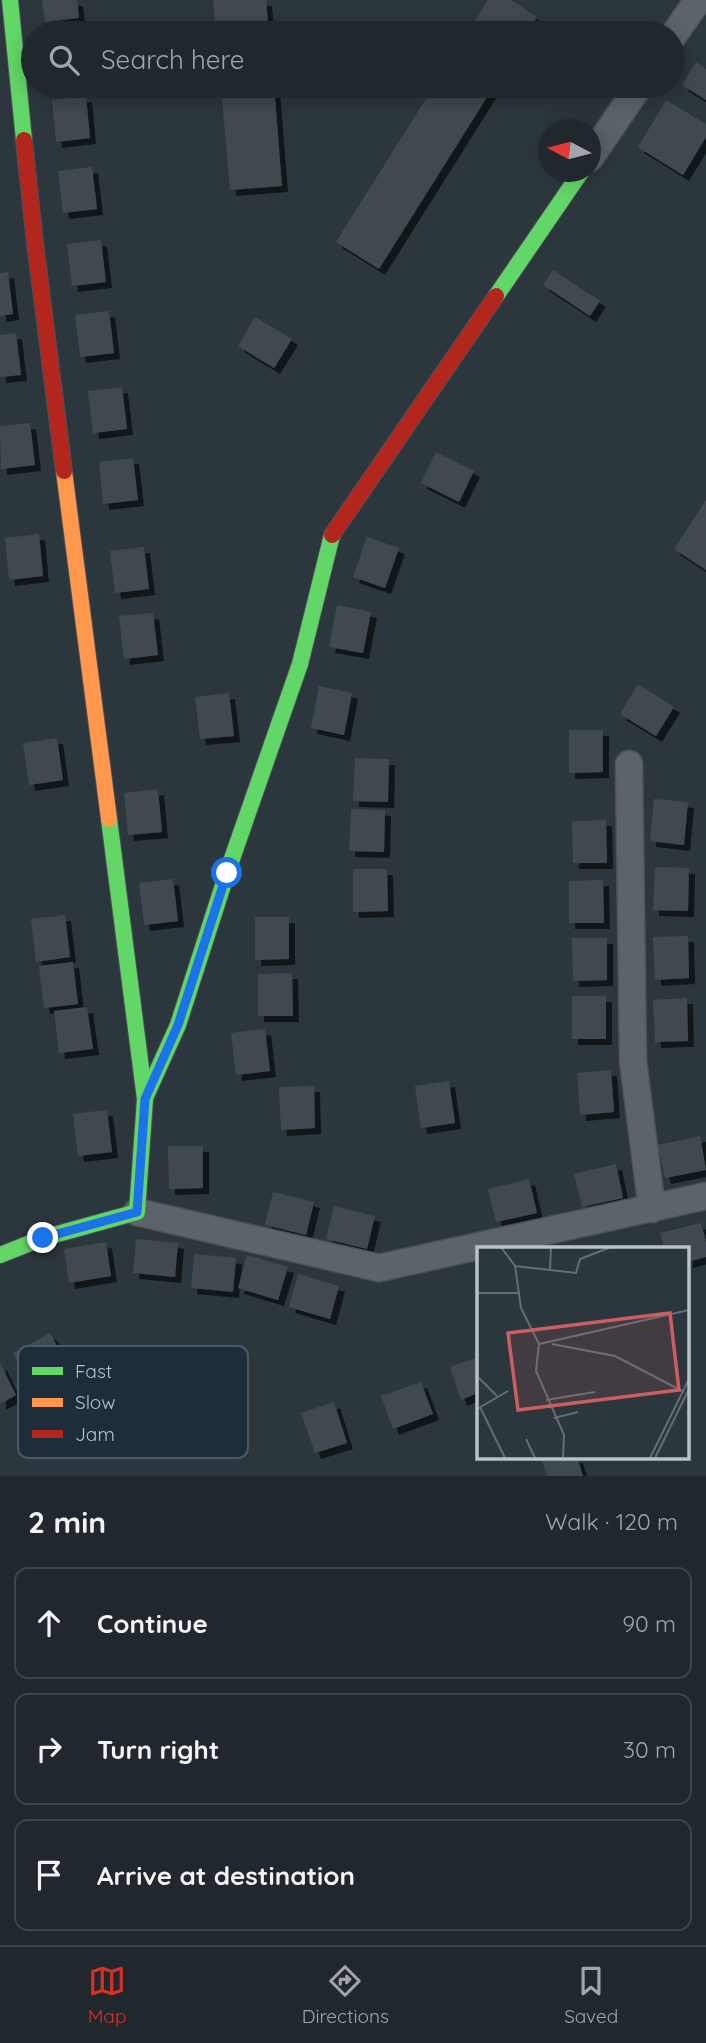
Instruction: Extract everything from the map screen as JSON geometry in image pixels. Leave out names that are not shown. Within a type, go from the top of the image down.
[{"type":"street","points":[[10,0],[35,243],[145,1099],[137,1212]]},
{"type":"street","points":[[684,21],[698,0]]},
{"type":"street","points":[[601,142],[631,98]]},
{"type":"street","points":[[145,1099],[178,1025],[227,873],[300,664],[330,538],[574,182]]},
{"type":"street","points":[[629,764],[633,1061],[652,1209]]},
{"type":"street","points":[[0,1255],[43,1238],[137,1212],[379,1268],[706,1196]]},
{"type":"building","points":[[42,0],[77,0],[79,18],[45,21]]},
{"type":"building","points":[[213,0],[266,0],[268,21],[215,21]]},
{"type":"building","points":[[488,0],[511,0],[537,17],[534,21],[475,21]]},
{"type":"building","points":[[696,62],[706,69],[706,100],[685,87],[685,80]]},
{"type":"building","points":[[86,98],[90,138],[56,142],[52,100]]},
{"type":"building","points":[[222,98],[275,98],[282,186],[230,190]]},
{"type":"building","points":[[426,98],[486,98],[379,269],[336,242]]},
{"type":"building","points":[[666,100],[706,124],[706,137],[683,175],[638,147]]},
{"type":"building","points":[[92,167],[97,209],[63,213],[58,171]]},
{"type":"building","points":[[101,240],[106,282],[72,286],[67,244]]},
{"type":"building","points":[[553,270],[600,301],[590,316],[543,285]]},
{"type":"building","points":[[8,272],[13,314],[0,316],[0,273]]},
{"type":"building","points":[[109,311],[114,353],[80,357],[75,315]]},
{"type":"building","points":[[255,317],[292,339],[274,368],[238,346]]},
{"type":"building","points":[[16,333],[21,375],[0,377],[0,335]]},
{"type":"building","points":[[122,387],[127,429],[93,433],[88,391]]},
{"type":"building","points":[[30,423],[35,465],[1,469],[0,426]]},
{"type":"building","points":[[436,452],[474,471],[459,502],[421,483]]},
{"type":"building","points":[[133,458],[138,500],[103,504],[99,462]]},
{"type":"building","points":[[706,500],[706,570],[674,549]]},
{"type":"building","points":[[39,534],[43,576],[9,580],[5,538]]},
{"type":"building","points":[[367,537],[399,548],[385,588],[353,577]]},
{"type":"building","points":[[144,547],[149,589],[115,593],[110,551]]},
{"type":"building","points":[[337,605],[371,612],[363,653],[329,647]]},
{"type":"building","points":[[153,613],[158,655],[124,659],[119,616]]},
{"type":"building","points":[[638,684],[674,707],[656,736],[620,714]]},
{"type":"building","points":[[319,686],[352,693],[344,735],[311,728]]},
{"type":"building","points":[[229,693],[234,736],[200,739],[195,697]]},
{"type":"building","points":[[569,730],[603,730],[603,772],[569,773]]},
{"type":"building","points":[[57,738],[63,780],[29,785],[23,743]]},
{"type":"building","points":[[355,758],[389,759],[388,802],[353,801]]},
{"type":"building","points":[[158,789],[162,832],[128,835],[124,793]]},
{"type":"building","points":[[654,799],[688,802],[684,845],[650,841]]},
{"type":"building","points":[[351,809],[385,810],[384,852],[349,851]]},
{"type":"building","points":[[606,820],[607,863],[573,863],[572,821]]},
{"type":"building","points":[[655,867],[689,868],[688,911],[653,910]]},
{"type":"building","points":[[353,869],[387,869],[388,911],[353,912]]},
{"type":"building","points":[[173,879],[178,921],[144,925],[139,883]]},
{"type":"building","points":[[603,880],[604,923],[569,923],[569,881]]},
{"type":"building","points":[[65,915],[70,957],[36,962],[31,919]]},
{"type":"building","points":[[255,917],[289,917],[289,959],[255,960]]},
{"type":"building","points":[[688,936],[689,978],[655,980],[653,937]]},
{"type":"building","points":[[572,938],[607,938],[607,980],[573,981]]},
{"type":"building","points":[[73,962],[78,1004],[44,1008],[39,966]]},
{"type":"building","points":[[292,973],[293,1016],[258,1016],[258,974]]},
{"type":"building","points":[[572,996],[606,996],[606,1039],[572,1039]]},
{"type":"building","points":[[687,998],[688,1041],[655,1042],[653,1000]]},
{"type":"building","points":[[87,1007],[93,1049],[59,1053],[54,1011]]},
{"type":"building","points":[[265,1029],[270,1071],[236,1075],[231,1033]]},
{"type":"building","points":[[611,1070],[614,1112],[580,1115],[577,1073]]},
{"type":"building","points":[[449,1081],[455,1123],[421,1128],[415,1086]]},
{"type":"building","points":[[314,1086],[315,1128],[281,1130],[279,1087]]},
{"type":"building","points":[[107,1110],[112,1152],[78,1156],[73,1114]]},
{"type":"building","points":[[700,1136],[706,1170],[665,1178],[658,1145]]},
{"type":"building","points":[[168,1146],[203,1146],[203,1188],[169,1189]]},
{"type":"building","points":[[616,1164],[623,1198],[582,1207],[574,1174]]},
{"type":"building","points":[[529,1179],[537,1213],[496,1222],[488,1189]]},
{"type":"building","points":[[273,1192],[314,1202],[306,1235],[265,1225]]},
{"type":"building","points":[[334,1206],[375,1216],[367,1249],[326,1239]]},
{"type":"building","points":[[701,1223],[706,1242],[706,1257],[688,1262],[688,1247],[664,1247],[660,1233]]},
{"type":"building","points":[[136,1239],[178,1243],[175,1277],[133,1273]]},
{"type":"building","points":[[106,1242],[111,1276],[69,1283],[64,1249]]},
{"type":"building","points":[[194,1254],[236,1258],[233,1292],[191,1288]]},
{"type":"building","points":[[247,1255],[288,1267],[278,1300],[238,1288]]},
{"type":"building","points":[[298,1274],[339,1286],[330,1319],[289,1307]]},
{"type":"building","points":[[50,1333],[57,1346],[26,1346]]},
{"type":"building","points":[[477,1357],[477,1393],[461,1400],[450,1367]]},
{"type":"building","points":[[0,1363],[16,1395],[0,1404]]},
{"type":"building","points":[[421,1382],[433,1414],[393,1429],[381,1396]]},
{"type":"building","points":[[334,1402],[347,1443],[315,1453],[301,1413]]},
{"type":"building","points":[[541,1458],[577,1458],[583,1476],[547,1476]]},
{"type":"traffic: fast","points":[[10,0],[24,140]]},
{"type":"traffic: fast","points":[[496,296],[574,182]]},
{"type":"traffic: fast","points":[[145,1098],[178,1025],[227,873],[300,664],[332,535]]},
{"type":"traffic: fast","points":[[0,1255],[43,1238],[137,1212],[145,1099],[109,819]]},
{"type":"traffic: slow","points":[[64,471],[109,819]]},
{"type":"traffic: jam","points":[[24,140],[64,471]]},
{"type":"traffic: jam","points":[[332,535],[496,296]]},
{"type":"route","points":[[43,1238],[137,1212],[145,1099],[178,1025],[227,873]]}]
